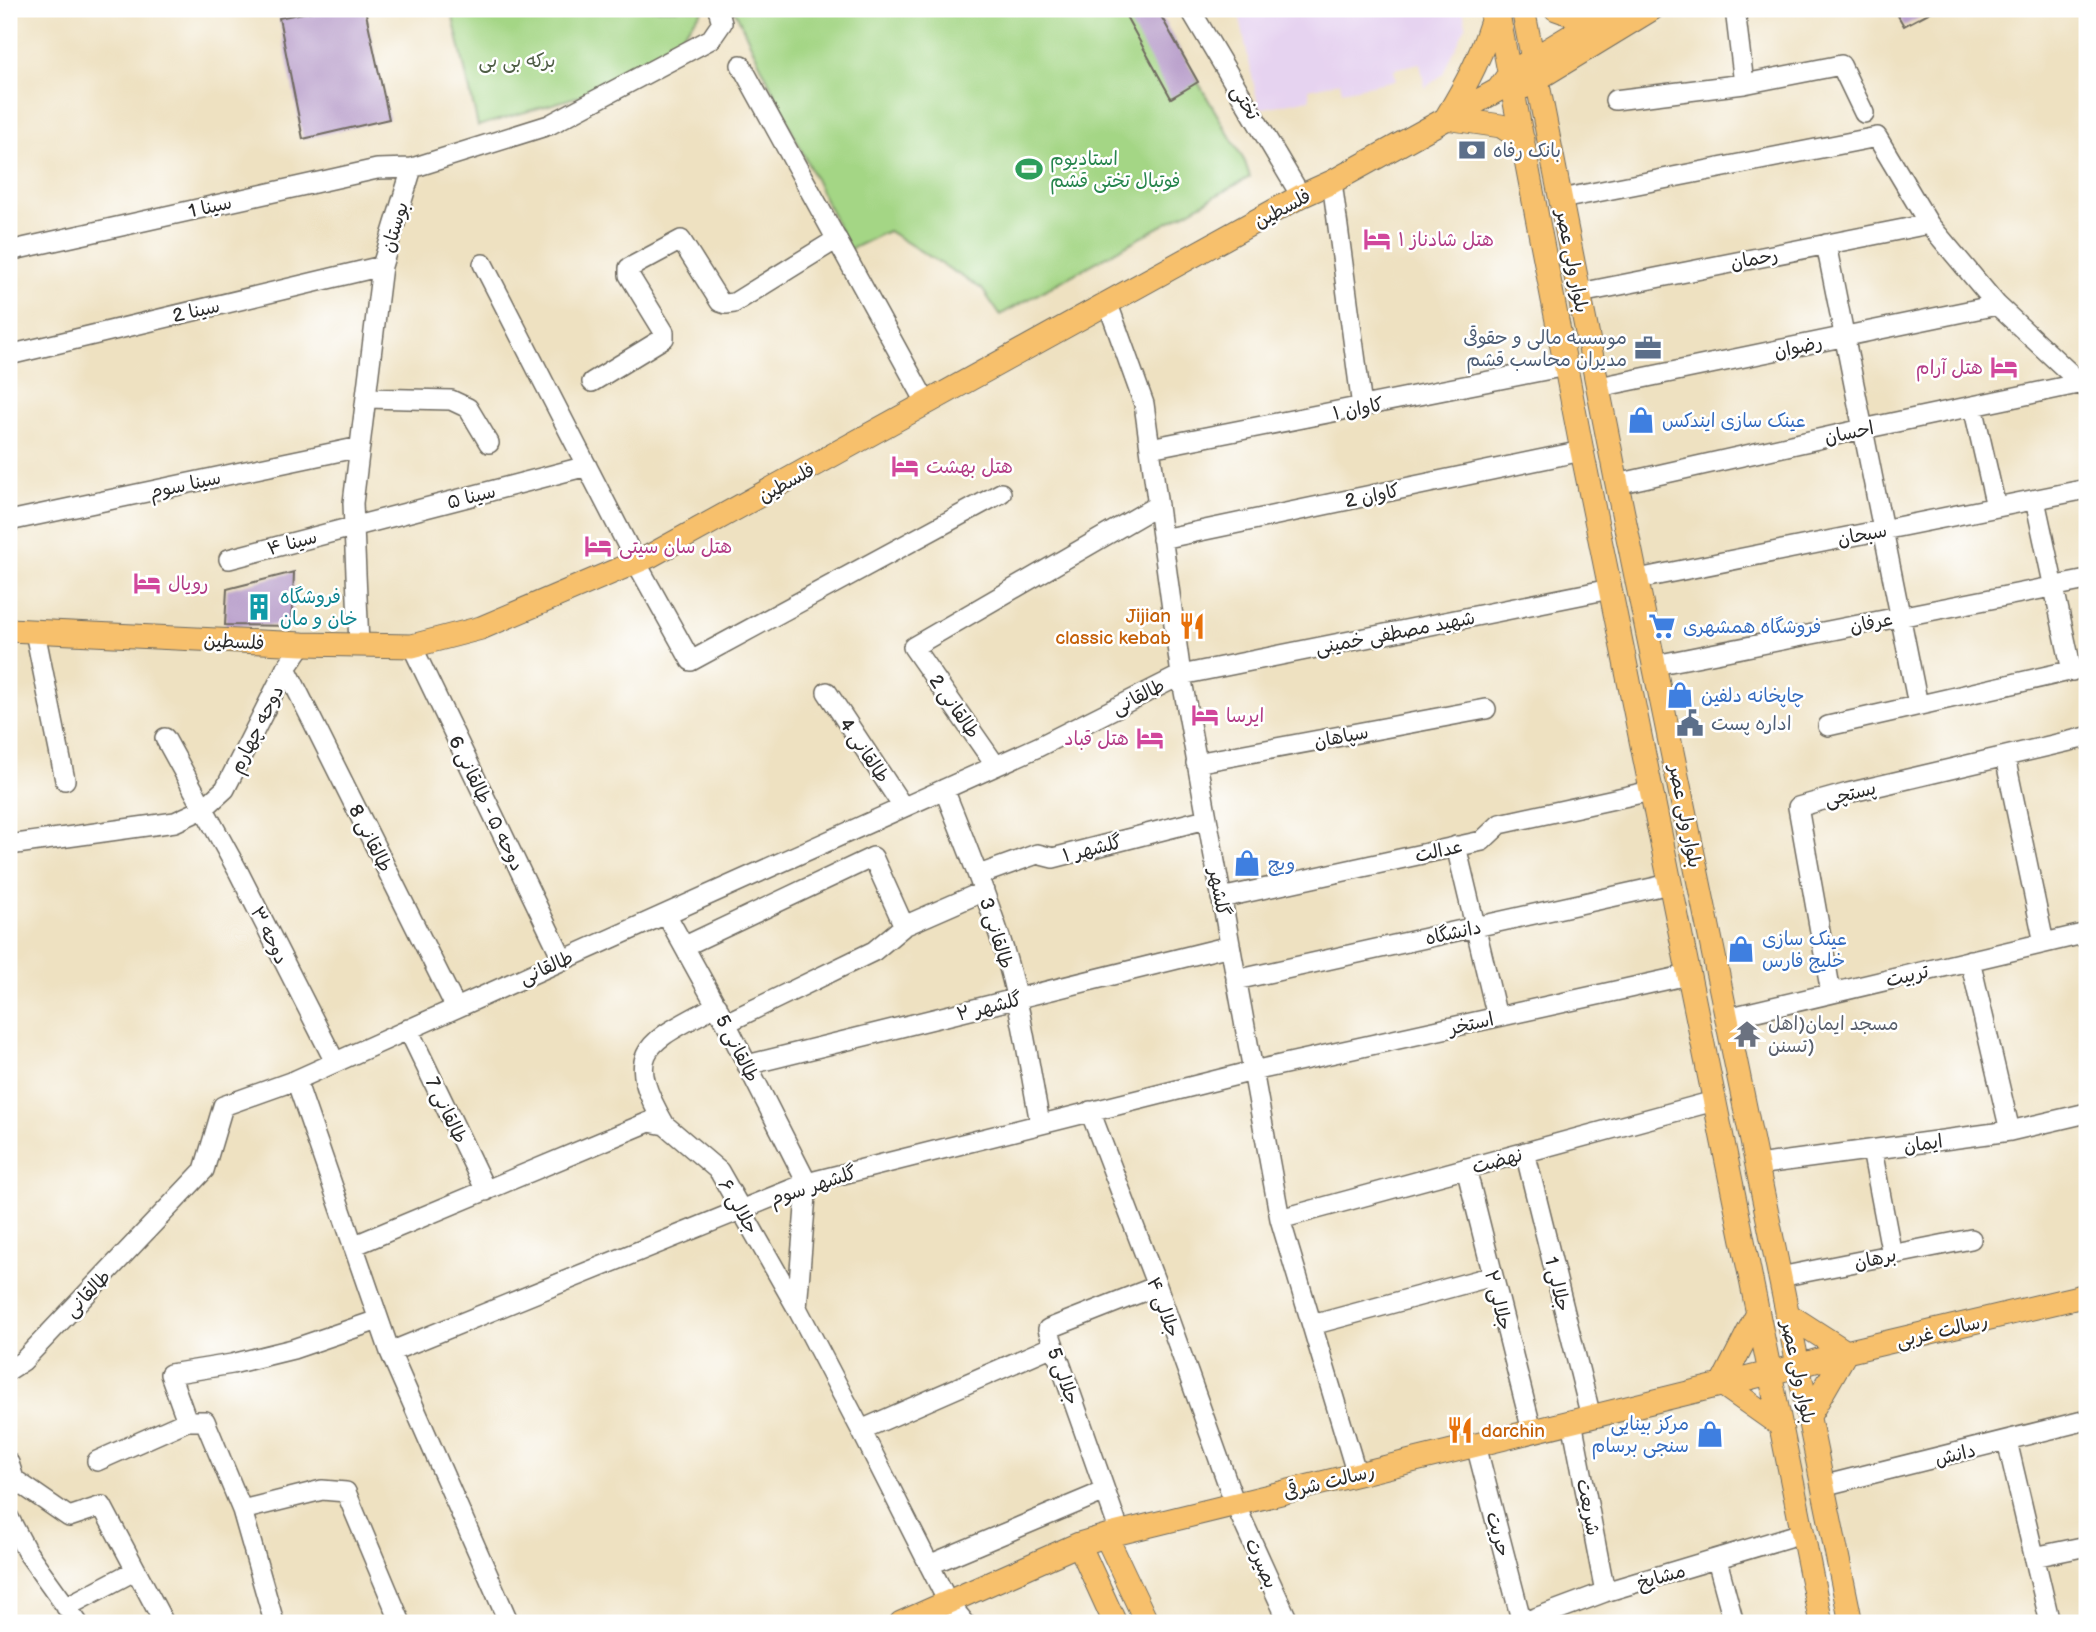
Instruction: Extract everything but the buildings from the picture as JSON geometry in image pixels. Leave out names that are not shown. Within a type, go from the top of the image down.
[{"type":"main road","name":"بلوار ولی عصر","points":[[1496,9],[1507,85],[1523,140],[1582,451],[1821,1623]]},
{"type":"main road","points":[[1496,9],[1474,72],[1446,118],[1501,126],[1523,140]]},
{"type":"main road","name":"بلوار ولی عصر","points":[[1524,9],[1617,484],[1851,1623]]},
{"type":"main road","points":[[1556,9],[1584,19],[1608,12]]},
{"type":"main road","name":"فلسطین","points":[[9,630],[303,644],[412,646],[481,628],[636,562],[1301,196],[1332,182],[1507,85],[1653,9]]},
{"type":"main road","name":"فلسطین","points":[[1535,70],[1608,12]]},
{"type":"main road","name":"رسالت غربی","points":[[1769,1373],[2087,1295]]},
{"type":"main road","points":[[1787,1314],[1846,1352],[1809,1416]]},
{"type":"main road","points":[[1757,1315],[1722,1384],[1780,1425]]},
{"type":"main road","name":"رسالت شرقی","points":[[901,1623],[1080,1544],[1113,1534],[1769,1373]]},
{"type":"main road","points":[[1113,1534],[1147,1623]]},
{"type":"main road","points":[[1080,1544],[1115,1623]]},
{"type":"street","points":[[412,168],[549,125],[609,94],[711,39],[722,23],[718,9]]},
{"type":"street","name":"تختی","points":[[1190,9],[1301,196]]},
{"type":"street","points":[[1735,9],[1744,84]]},
{"type":"street","points":[[741,65],[927,404]]},
{"type":"street","points":[[1615,100],[1744,84],[1841,65],[1864,113]]},
{"type":"street","points":[[1561,199],[1877,137],[1929,224],[1997,305],[2085,385]]},
{"type":"street","name":"سینا 1","points":[[9,251],[377,169],[412,168]]},
{"type":"street","name":"بوستان","points":[[359,645],[353,503],[382,266],[412,168]]},
{"type":"street","points":[[1332,182],[1362,407]]},
{"type":"street","name":"رحمان","points":[[1580,293],[1929,224]]},
{"type":"street","points":[[592,382],[664,338],[664,332],[628,272],[629,268],[677,241],[684,242],[720,302],[734,303],[837,239]]},
{"type":"street","points":[[1826,244],[1918,705]]},
{"type":"street","points":[[483,264],[636,562],[691,661],[1001,493]]},
{"type":"street","name":"سینا 2","points":[[9,355],[382,266]]},
{"type":"street","name":"گلشهر","points":[[1108,304],[1144,404],[1181,675],[1280,1219],[1357,1475]]},
{"type":"street","name":"رضوان","points":[[1599,387],[1997,305]]},
{"type":"street","name":"کاوان ۱","points":[[1150,448],[1566,366]]},
{"type":"street","name":"احسان","points":[[1617,484],[1863,429],[2085,385]]},
{"type":"street","points":[[366,398],[451,400],[468,408],[489,443]]},
{"type":"street","points":[[1973,406],[1996,507]]},
{"type":"street","name":"سینا سوم","points":[[9,521],[360,447]]},
{"type":"street","name":"کاوان 2","points":[[1162,539],[1582,451]]},
{"type":"street","name":"سینا ۵","points":[[354,525],[587,466]]},
{"type":"street","name":"سبحان","points":[[1637,579],[2087,489]]},
{"type":"street","points":[[1828,726],[2079,669],[2053,587],[2035,500]]},
{"type":"street","name":"طالقانی 2","points":[[996,766],[914,647],[1158,505]]},
{"type":"street","name":"سینا ۴","points":[[229,559],[354,525]]},
{"type":"street","name":"عرفان","points":[[1655,664],[2087,580]]},
{"type":"street","name":"شهید مصطفی خمینی","points":[[1181,675],[1610,589]]},
{"type":"street","points":[[36,632],[65,780]]},
{"type":"street","name":"دوحه چهارم","points":[[203,810],[225,789],[286,668],[303,644]]},
{"type":"street","name":"دوحه ۵ - طالقانی 6","points":[[412,646],[563,960]]},
{"type":"street","name":"طالقانی 8","points":[[286,668],[456,1008]]},
{"type":"street","name":"طالقانی","points":[[9,1370],[23,1361],[204,1170],[223,1106],[296,1080],[996,766],[1181,675]]},
{"type":"street","name":"طالقانی 4","points":[[827,692],[904,807]]},
{"type":"street","name":"سپاهان","points":[[1196,763],[1486,709]]},
{"type":"street","name":"پستچی","points":[[1831,993],[1798,807],[2087,737]]},
{"type":"street","name":"دوحه ۳","points":[[165,738],[238,871],[335,1062]]},
{"type":"street","points":[[2005,757],[2044,943]]},
{"type":"street","name":"طالقانی 3","points":[[944,789],[1004,951],[1017,999],[1040,1123]]},
{"type":"street","name":"عدالت","points":[[1221,898],[1482,841],[1500,824],[1651,790]]},
{"type":"street","points":[[9,845],[175,822],[203,810]]},
{"type":"street","name":"گلشهر ۱","points":[[726,1023],[874,951],[904,926],[1037,854],[1053,858],[1206,819]]},
{"type":"street","points":[[1457,846],[1497,1017]]},
{"type":"street","points":[[685,946],[873,857],[904,926]]},
{"type":"street","name":"دانشگاه","points":[[1236,979],[1670,884]]},
{"type":"street","name":"طالقانی 5","points":[[666,914],[717,1005],[807,1184]]},
{"type":"street","name":"تربیت","points":[[1727,1018],[2087,933]]},
{"type":"street","name":"گلشهر ۲","points":[[747,1065],[1230,946]]},
{"type":"street","points":[[1970,960],[2010,1131]]},
{"type":"street","name":"استخر","points":[[1253,1071],[1688,975]]},
{"type":"street","points":[[665,1125],[643,1079],[643,1062],[649,1047],[664,1035],[717,1005]]},
{"type":"street","name":"طالقانی 7","points":[[408,1030],[486,1191]]},
{"type":"street","name":"گلشهر سوم","points":[[390,1352],[807,1184],[1253,1071]]},
{"type":"street","points":[[296,1080],[390,1352],[509,1623]]},
{"type":"street","name":"نهضت","points":[[1280,1219],[1714,1101]]},
{"type":"street","name":"جلالی ۴","points":[[1090,1111],[1157,1286],[1235,1504]]},
{"type":"street","name":"ایمان","points":[[1757,1165],[2010,1131],[2087,1113]]},
{"type":"street","points":[[353,1246],[649,1122],[665,1125]]},
{"type":"street","name":"جلالی ۶","points":[[665,1125],[719,1171],[862,1430],[948,1602],[965,1623]]},
{"type":"street","points":[[1872,1150],[1892,1255]]},
{"type":"street","name":"جلالی 1","points":[[1525,1152],[1582,1419]]},
{"type":"street","name":"جلالی ۲","points":[[1466,1168],[1532,1431]]},
{"type":"street","points":[[797,1308],[807,1184]]},
{"type":"street","name":"برهان","points":[[1780,1278],[1970,1239]]},
{"type":"street","points":[[1312,1325],[1493,1276]]},
{"type":"street","name":"جلالی 5","points":[[1113,1534],[1105,1491],[1048,1329],[1157,1286]]},
{"type":"street","points":[[187,1421],[170,1374],[232,1364],[293,1349],[378,1320]]},
{"type":"street","points":[[862,1430],[1053,1346]]},
{"type":"street","name":"شریعت","points":[[1582,1419],[1605,1592]]},
{"type":"street","name":"دانش","points":[[1822,1486],[2087,1420]]},
{"type":"street","points":[[97,1461],[187,1421],[205,1421],[242,1510],[273,1623]]},
{"type":"street","points":[[2007,1441],[2050,1623]]},
{"type":"street","name":"حریت","points":[[1476,1445],[1522,1623]]},
{"type":"street","points":[[11,1478],[69,1517],[102,1506],[164,1623]]},
{"type":"street","points":[[242,1510],[321,1490],[346,1492],[401,1623]]},
{"type":"street","points":[[929,1565],[1105,1491]]},
{"type":"street","name":"بصیرت","points":[[1235,1504],[1289,1623]]},
{"type":"street","points":[[9,1518],[27,1552],[78,1623]]},
{"type":"street","name":"مشایخ","points":[[1522,1623],[1558,1617],[1605,1592],[1802,1533]]},
{"type":"street","points":[[2034,1557],[2087,1546]]},
{"type":"street","points":[[1717,1560],[1734,1623]]},
{"type":"street","points":[[66,1606],[136,1570]]},
{"type":"shaded area","points":[[1238,9],[1463,9],[1466,26],[1443,74],[1425,88],[1420,63],[1394,69],[1396,80],[1342,91],[1340,82],[1309,89],[1310,99],[1259,109]]},
{"type":"green space","name":"برکه بی بی","points":[[451,9],[704,9],[669,50],[593,92],[478,126]]},
{"type":"green space","name":"استادیوم فوتبال تختی قشم","points":[[734,9],[1155,9],[1245,162],[1250,177],[1000,315],[982,289],[888,231],[849,250]]},
{"type":"place","name":"بانک رفاه","points":[[1472,150]]},
{"type":"place","name":"استادیوم فوتبال تختی قشم","points":[[1029,169]]},
{"type":"place","name":"هتل شادناز ۱","points":[[1377,239]]},
{"type":"place","name":"موسسه مالی و حقوقی مدیران محاسب قشم","points":[[1648,348]]},
{"type":"place","name":"هتل آرام","points":[[2004,367]]},
{"type":"place","name":"عینک سازی ایندکس","points":[[1641,420]]},
{"type":"place","name":"هتل بهشت","points":[[905,466]]},
{"type":"place","name":"هتل سان سیتی","points":[[598,546]]},
{"type":"place","name":"رویال","points":[[147,583]]},
{"type":"place","name":"فروشگاه خان و مان","points":[[259,607]]},
{"type":"place","name":"Jijian classic kebab","points":[[1192,626]]},
{"type":"place","name":"فروشگاه همشهری","points":[[1662,626]]},
{"type":"place","name":"چاپخانه دلفین","points":[[1680,695]]},
{"type":"place","name":"ایرسا","points":[[1205,715]]},
{"type":"place","name":"اداره پست","points":[[1690,723]]},
{"type":"place","name":"هتل قباد","points":[[1150,738]]},
{"type":"place","name":"ویچ","points":[[1247,863]]},
{"type":"place","name":"عینک سازی خلیج فارس","points":[[1741,949]]},
{"type":"place","name":"مسجد ایمان(اهل تسنن)","points":[[1747,1034]]},
{"type":"place","name":"darchin","points":[[1460,1430]]},
{"type":"place","name":"مرکز بینایی سنجی برسام","points":[[1710,1434]]}]
